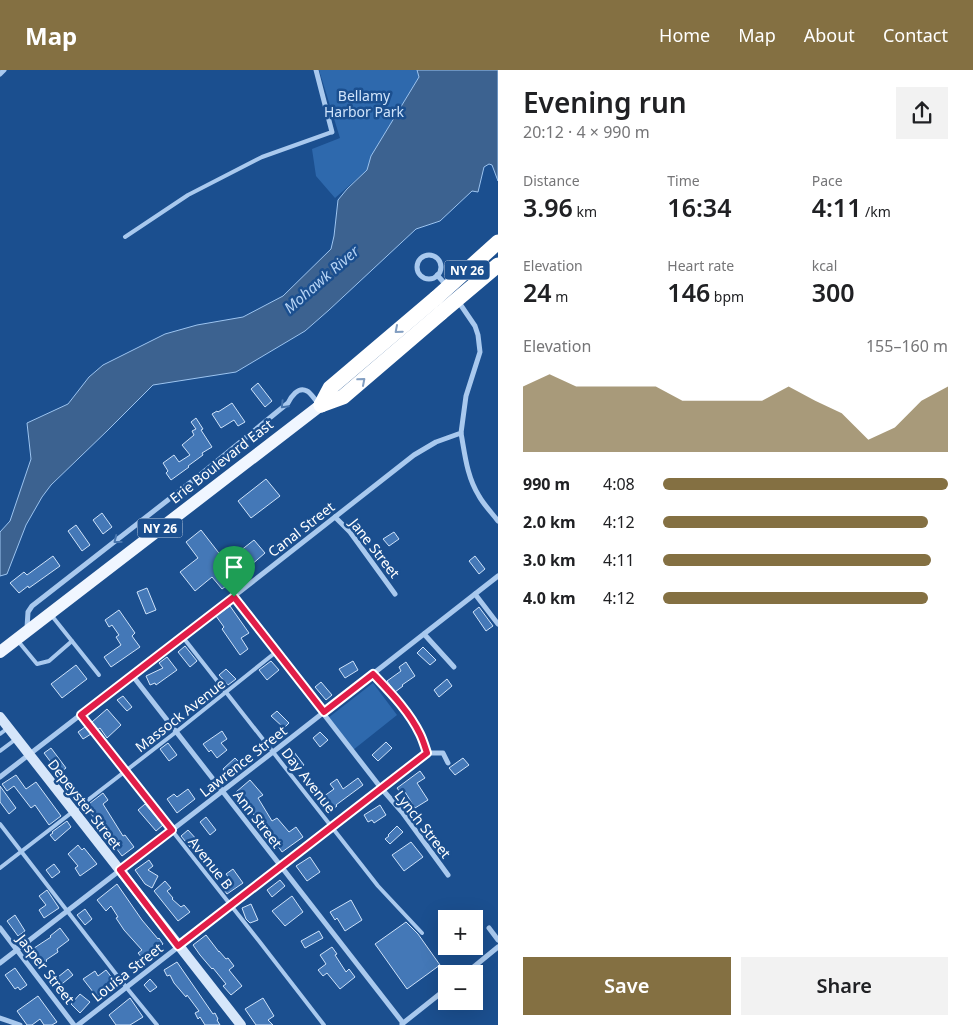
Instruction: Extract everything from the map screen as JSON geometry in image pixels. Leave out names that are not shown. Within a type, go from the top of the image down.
[{"type":"highway","name":"Erie Boulevard East","points":[[321,405],[330,388],[436,298],[498,242]]},
{"type":"highway","name":"Erie Boulevard East","points":[[321,405],[343,396],[498,265]]},
{"type":"main road","name":"Erie Boulevard East","points":[[0,652],[321,405]]},
{"type":"street","points":[[0,74],[4,70]]},
{"type":"street","points":[[316,70],[332,132]]},
{"type":"street","points":[[430,255],[437,258],[440,264],[437,275],[430,278],[423,277],[418,271],[418,263],[422,257],[430,255]]},
{"type":"street","points":[[437,275],[457,299],[475,326],[478,334],[480,352],[466,396],[461,433],[466,465],[472,483],[498,521]]},
{"type":"street","points":[[27,631],[28,612],[32,606],[200,475],[288,403],[295,393],[302,390],[307,391],[321,405]]},
{"type":"street","name":"Canal Street","points":[[0,777],[234,597],[414,455],[436,442],[461,433]]},
{"type":"street","name":"Jane Street","points":[[335,517],[350,532],[396,594]]},
{"type":"street","name":"Lawrence Street","points":[[0,963],[498,576]]},
{"type":"street","points":[[475,594],[498,624]]},
{"type":"street","name":"Lynch Street","points":[[234,597],[381,788],[402,812],[448,875]]},
{"type":"street","points":[[424,634],[454,667]]},
{"type":"street","name":"Ann Street","points":[[132,675],[402,1024]]},
{"type":"street","name":"Depeyster Street","points":[[0,718],[4,731],[17,739],[241,1025]]},
{"type":"street","points":[[427,753],[443,753],[448,763]]},
{"type":"street","name":"Louisa Street","points":[[76,1025],[427,753]]},
{"type":"street","name":"Jasper Street","points":[[0,928],[76,1025]]},
{"type":"street","points":[[489,928],[498,940]]},
{"type":"street","points":[[476,965],[498,947]]},
{"type":"street","points":[[402,1024],[438,995]]},
{"type":"street","points":[[0,1018],[20,1025]]},
{"type":"lane","points":[[125,237],[188,195],[262,157],[332,132]]},
{"type":"lane","points":[[49,614],[99,675]]},
{"type":"lane","name":"Day Avenue","points":[[182,636],[378,886],[422,933]]},
{"type":"lane","points":[[17,640],[37,664],[49,660],[72,641]]},
{"type":"lane","name":"Massock Avenue","points":[[0,868],[126,772],[277,652]]},
{"type":"lane","points":[[373,674],[409,716],[420,733],[427,753]]},
{"type":"lane","name":"Avenue B","points":[[81,715],[324,1025]]},
{"type":"lane","points":[[0,751],[17,739]]},
{"type":"lane","points":[[0,824],[157,1025]]},
{"type":"green space","name":"Bellamy Harbor Park","points":[[319,70],[417,70],[419,77],[371,156],[367,170],[335,198],[316,176],[312,149],[340,138]]},
{"type":"green space","points":[[373,683],[397,715],[353,750],[328,718]]},
{"type":"water","name":"Mohawk River","points":[[417,70],[498,70],[498,181],[492,165],[489,164],[484,167],[478,192],[472,191],[440,221],[416,229],[305,331],[236,372],[153,385],[51,485],[26,525],[7,574],[0,576],[0,532],[10,521],[31,459],[27,423],[68,404],[89,377],[103,365],[165,334],[197,325],[243,317],[283,296],[331,249],[338,200],[367,170],[371,156],[419,77]]},
{"type":"building","points":[[258,383],[272,401],[265,407],[251,389]]},
{"type":"building","points":[[232,403],[245,422],[238,426],[234,420],[221,428],[212,414]]},
{"type":"building","points":[[196,418],[212,447],[202,453],[203,455],[171,480],[166,473],[168,471],[163,463],[174,455],[179,462],[190,455],[182,445],[194,435],[192,431],[196,429],[191,422]]},
{"type":"building","points":[[266,479],[280,496],[251,518],[238,501]]},
{"type":"building","points":[[102,513],[112,527],[103,534],[93,520]]},
{"type":"building","points":[[76,525],[90,545],[82,551],[68,531]]},
{"type":"building","points":[[201,530],[232,570],[247,559],[240,551],[254,540],[265,553],[251,567],[222,589],[212,577],[195,591],[180,572],[198,558],[186,542]]},
{"type":"building","points":[[394,532],[399,539],[389,546],[383,539]]},
{"type":"building","points":[[53,556],[60,566],[29,588],[28,586],[19,593],[10,583],[24,572],[27,575]]},
{"type":"building","points":[[475,556],[485,569],[479,574],[469,561]]},
{"type":"building","points":[[147,588],[156,610],[146,614],[137,592]]},
{"type":"building","points":[[230,606],[249,633],[241,638],[248,649],[240,655],[222,629],[224,627],[216,616]]},
{"type":"building","points":[[479,607],[493,626],[486,631],[473,612]]},
{"type":"building","points":[[119,610],[135,633],[132,636],[140,647],[111,667],[104,657],[121,645],[116,637],[119,635],[112,625],[109,627],[105,620]]},
{"type":"building","points":[[185,646],[197,661],[190,667],[178,652]]},
{"type":"building","points":[[423,647],[436,660],[430,665],[417,653]]},
{"type":"building","points":[[167,657],[177,670],[156,685],[155,683],[150,685],[146,676],[163,668],[159,663]]},
{"type":"building","points":[[271,661],[279,670],[267,680],[259,670]]},
{"type":"building","points":[[353,661],[358,670],[345,678],[339,669]]},
{"type":"building","points":[[406,662],[415,676],[395,692],[387,681],[401,671],[399,667]]},
{"type":"building","points":[[76,665],[87,679],[62,698],[51,684]]},
{"type":"building","points":[[226,669],[236,679],[228,685],[219,675]]},
{"type":"building","points":[[447,679],[452,686],[439,697],[434,690]]},
{"type":"building","points":[[321,682],[332,695],[326,700],[315,687]]},
{"type":"building","points":[[123,696],[132,707],[127,711],[117,700]]},
{"type":"building","points":[[107,709],[121,725],[107,738],[100,728],[97,730],[92,722]]},
{"type":"building","points":[[277,711],[289,723],[284,728],[271,716]]},
{"type":"building","points":[[85,727],[91,734],[83,739],[78,732]]},
{"type":"building","points":[[222,731],[227,739],[221,743],[227,750],[217,758],[203,744]]},
{"type":"building","points":[[320,732],[328,740],[320,747],[313,738]]},
{"type":"building","points":[[386,742],[392,748],[378,761],[372,755]]},
{"type":"building","points":[[168,743],[177,755],[169,761],[160,749]]},
{"type":"building","points":[[51,748],[66,768],[59,773],[44,753]]},
{"type":"building","points":[[294,752],[304,765],[297,770],[287,757]]},
{"type":"building","points":[[235,758],[241,764],[228,776],[223,769]]},
{"type":"building","points":[[463,758],[469,765],[455,775],[449,768]]},
{"type":"building","points":[[420,771],[425,778],[417,783],[428,800],[415,808],[405,792],[402,795],[397,788]]},
{"type":"building","points":[[16,775],[26,789],[36,782],[61,816],[49,825],[35,805],[31,808],[14,786],[7,791],[2,784]]},
{"type":"building","points":[[358,778],[363,785],[329,812],[320,799],[334,789],[330,784],[337,779],[343,789]]},
{"type":"building","points":[[250,780],[263,795],[258,798],[272,821],[277,818],[289,832],[296,827],[303,837],[282,852],[270,834],[265,830],[256,814],[254,815],[236,792]]},
{"type":"building","points":[[0,786],[16,808],[9,814],[0,802]]},
{"type":"building","points":[[188,789],[195,799],[177,813],[167,799],[174,794],[177,797]]},
{"type":"building","points":[[103,793],[108,800],[103,804],[123,836],[125,835],[134,847],[122,856],[113,844],[115,842],[107,829],[104,830],[98,820],[85,807]]},
{"type":"building","points":[[145,804],[163,825],[156,831],[138,810]]},
{"type":"building","points":[[380,805],[386,815],[374,823],[372,820],[368,822],[364,815]]},
{"type":"building","points":[[206,817],[216,830],[210,835],[200,822]]},
{"type":"building","points":[[67,821],[71,827],[55,841],[50,835]]},
{"type":"building","points":[[397,826],[403,832],[390,844],[385,839]]},
{"type":"building","points":[[188,830],[198,841],[190,847],[181,836]]},
{"type":"building","points":[[411,842],[423,857],[404,871],[392,855]]},
{"type":"building","points":[[78,845],[82,850],[84,848],[97,864],[80,876],[75,868],[78,866],[68,854]]},
{"type":"building","points":[[310,857],[320,872],[307,881],[296,866]]},
{"type":"building","points":[[149,860],[153,866],[148,870],[158,876],[152,888],[145,884],[135,870]]},
{"type":"building","points":[[54,864],[60,872],[52,878],[46,870]]},
{"type":"building","points":[[233,869],[243,883],[227,894],[220,884],[229,878],[226,874]]},
{"type":"building","points":[[280,880],[285,886],[272,897],[267,890]]},
{"type":"building","points":[[165,881],[171,888],[167,891],[172,899],[181,907],[184,905],[190,912],[178,921],[154,891]]},
{"type":"building","points":[[117,884],[142,920],[163,944],[143,959],[138,953],[142,950],[124,930],[111,906],[106,911],[97,900]]},
{"type":"building","points":[[47,890],[59,908],[44,918],[39,910],[46,905],[39,896]]},
{"type":"building","points":[[292,896],[303,912],[285,926],[272,911]]},
{"type":"building","points":[[351,900],[362,920],[345,931],[337,918],[335,920],[330,912]]},
{"type":"building","points":[[251,904],[258,920],[250,923],[246,919],[242,908]]},
{"type":"building","points":[[85,909],[92,919],[85,925],[77,915]]},
{"type":"building","points":[[15,915],[25,931],[18,936],[7,921]]},
{"type":"building","points":[[406,922],[418,934],[440,965],[407,989],[375,944]]},
{"type":"building","points":[[60,928],[69,940],[57,949],[58,952],[40,965],[31,950],[51,937]]},
{"type":"building","points":[[319,931],[323,938],[305,948],[301,941]]},
{"type":"building","points":[[206,935],[219,952],[226,959],[228,958],[234,966],[229,970],[242,986],[231,995],[223,986],[226,984],[193,945]]},
{"type":"building","points":[[332,947],[346,972],[349,969],[355,977],[340,989],[327,973],[323,976],[318,970],[326,964],[320,955]]},
{"type":"building","points":[[177,962],[213,1014],[215,1013],[220,1025],[205,1025],[200,1017],[198,1019],[195,1013],[199,1011],[187,995],[186,997],[174,983],[170,975],[167,976],[164,970]]},
{"type":"building","points":[[15,968],[27,985],[20,990],[18,987],[15,989],[5,975]]},
{"type":"building","points":[[68,969],[73,975],[58,987],[53,981]]},
{"type":"building","points":[[106,970],[116,983],[97,997],[83,979],[95,971],[98,976]]},
{"type":"building","points":[[150,979],[157,987],[150,992],[144,985]]},
{"type":"building","points":[[80,994],[90,1002],[80,1013],[71,1004]]},
{"type":"building","points":[[38,996],[57,1022],[52,1025],[44,1025],[40,1019],[32,1025],[27,1025],[17,1011]]},
{"type":"building","points":[[130,998],[143,1017],[130,1025],[116,1025],[109,1015]]},
{"type":"building","points":[[263,998],[274,1016],[268,1020],[273,1025],[256,1025],[245,1009]]},
{"type":"route","points":[[234,597],[324,712],[373,674],[409,716],[420,733],[427,753],[178,946],[120,870],[172,830],[81,715],[234,597]]}]
